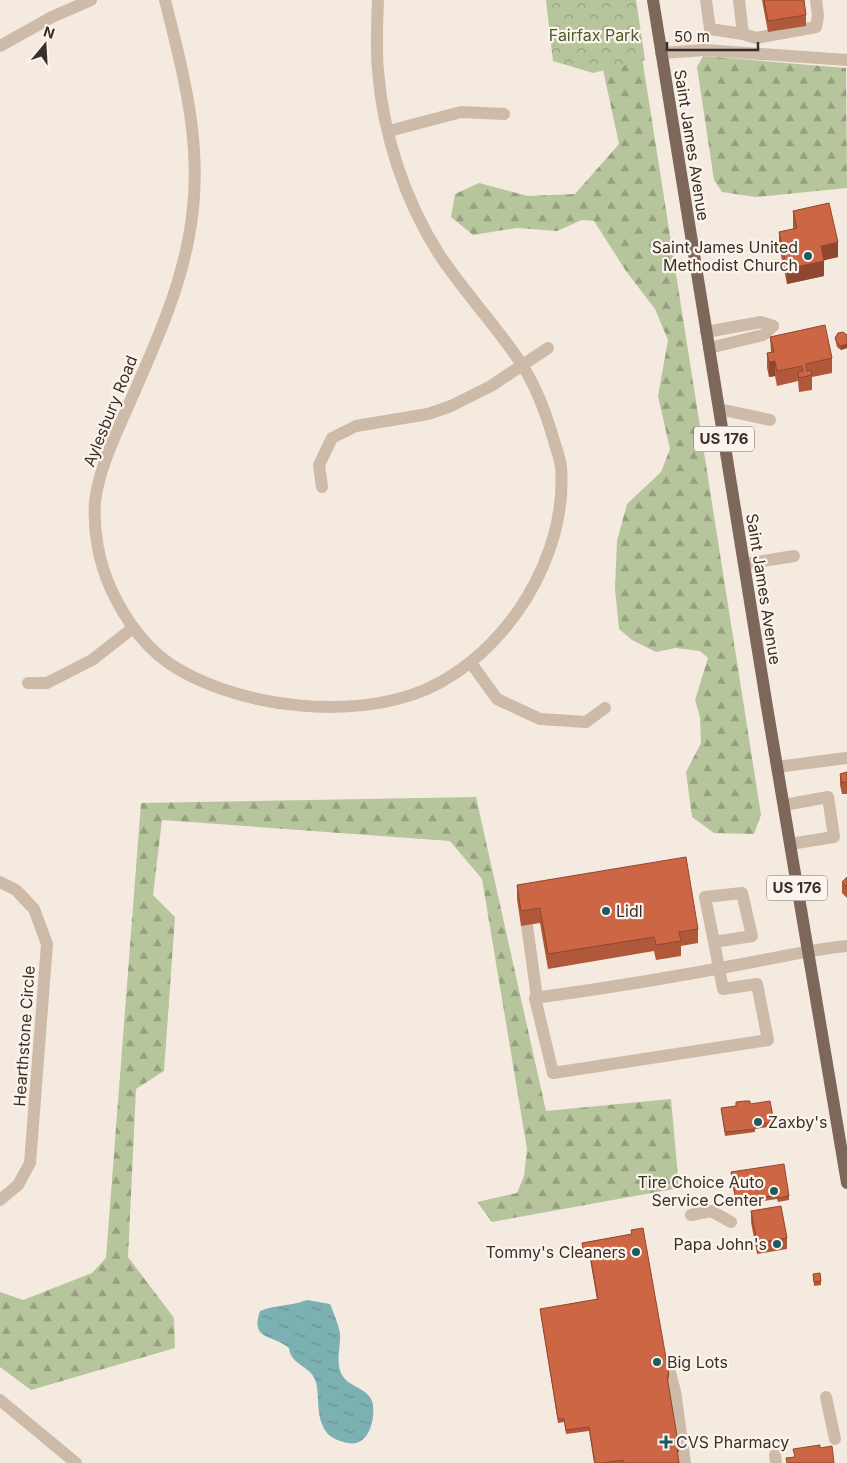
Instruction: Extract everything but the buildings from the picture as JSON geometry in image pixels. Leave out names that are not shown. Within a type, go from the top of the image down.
[{"type":"main road","name":"Saint James Avenue","points":[[653,0],[777,768],[847,1183]]},
{"type":"street","points":[[0,46],[52,17],[91,0]]},
{"type":"street","name":"Aylesbury Road","points":[[165,0],[188,94],[194,139],[196,188],[189,238],[176,289],[111,445],[95,503],[99,558],[111,589],[133,628],[156,653],[177,669],[212,685],[248,696],[325,708],[379,704],[427,689],[470,663],[517,615],[546,562],[559,508],[561,465],[538,393],[522,365],[438,252],[414,207],[389,132],[378,71],[378,0]]},
{"type":"street","points":[[706,0],[710,29],[756,38],[816,27],[818,16],[816,0]]},
{"type":"street","points":[[739,0],[743,34]]},
{"type":"street","points":[[661,53],[705,50],[847,60]]},
{"type":"street","points":[[389,132],[461,112],[504,114]]},
{"type":"street","points":[[706,332],[761,322],[773,326],[763,335],[709,348]]},
{"type":"street","points":[[322,487],[319,465],[332,438],[356,426],[428,414],[451,406],[491,386],[548,348]]},
{"type":"street","points":[[719,409],[770,420]]},
{"type":"street","points":[[744,564],[794,556]]},
{"type":"street","points":[[28,683],[48,684],[92,660],[133,628]]},
{"type":"street","points":[[470,663],[497,699],[540,719],[586,722],[605,708]]},
{"type":"street","points":[[777,768],[846,758]]},
{"type":"street","points":[[784,805],[828,797],[832,821],[834,837],[790,844]]},
{"type":"street","name":"Hearthstone Circle","points":[[0,882],[16,890],[34,910],[47,944],[30,1163],[18,1185],[0,1200]]},
{"type":"street","points":[[527,925],[538,998],[536,998],[553,1073],[768,1040],[757,984],[723,990],[714,942],[706,897],[742,893],[752,936],[714,942]]},
{"type":"street","points":[[538,998],[719,968],[808,950],[847,946]]},
{"type":"street","points":[[691,1215],[711,1210],[731,1222]]},
{"type":"street","points":[[668,1365],[675,1391],[685,1463]]},
{"type":"street","points":[[826,1397],[835,1439]]},
{"type":"street","points":[[0,1400],[76,1463]]},
{"type":"green space","name":"Fairfax Park","points":[[546,0],[636,0],[645,60],[593,73],[553,61]]},
{"type":"green space","points":[[633,0],[761,815],[754,834],[714,833],[692,817],[686,772],[701,743],[700,717],[695,700],[708,658],[700,651],[676,648],[656,652],[632,640],[619,629],[615,589],[617,541],[627,504],[661,472],[670,449],[658,396],[668,340],[655,309],[626,271],[594,221],[582,220],[557,231],[517,228],[473,235],[451,217],[455,194],[479,183],[528,196],[575,194],[619,144],[602,65]]},
{"type":"green space","points":[[703,56],[846,68],[847,188],[756,197],[722,192],[714,180],[697,67]]},
{"type":"green space","points":[[476,797],[546,1111],[671,1099],[679,1188],[492,1222],[477,1202],[517,1193],[524,1176],[527,1149],[482,879],[450,841],[162,820],[153,895],[175,917],[164,1071],[136,1089],[128,1257],[174,1318],[175,1348],[31,1390],[0,1367],[0,1292],[23,1300],[92,1273],[106,1258],[141,803]]},
{"type":"water","points":[[307,1300],[330,1304],[340,1333],[339,1365],[342,1375],[350,1383],[364,1391],[371,1399],[373,1420],[368,1433],[359,1442],[342,1442],[328,1434],[321,1422],[316,1382],[313,1376],[293,1359],[289,1348],[264,1335],[258,1327],[260,1311]]},
{"type":"place","name":"Saint James United Methodist Church","points":[[808,256]]},
{"type":"place","name":"Lidl","points":[[606,911]]},
{"type":"place","name":"Zaxby's","points":[[758,1122]]},
{"type":"place","name":"Tire Choice Auto Service Center","points":[[774,1191]]},
{"type":"place","name":"Papa John's","points":[[777,1244]]},
{"type":"place","name":"Tommy's Cleaners","points":[[636,1252]]},
{"type":"place","name":"Big Lots","points":[[657,1362]]},
{"type":"place","name":"CVS Pharmacy","points":[[666,1442]]}]
